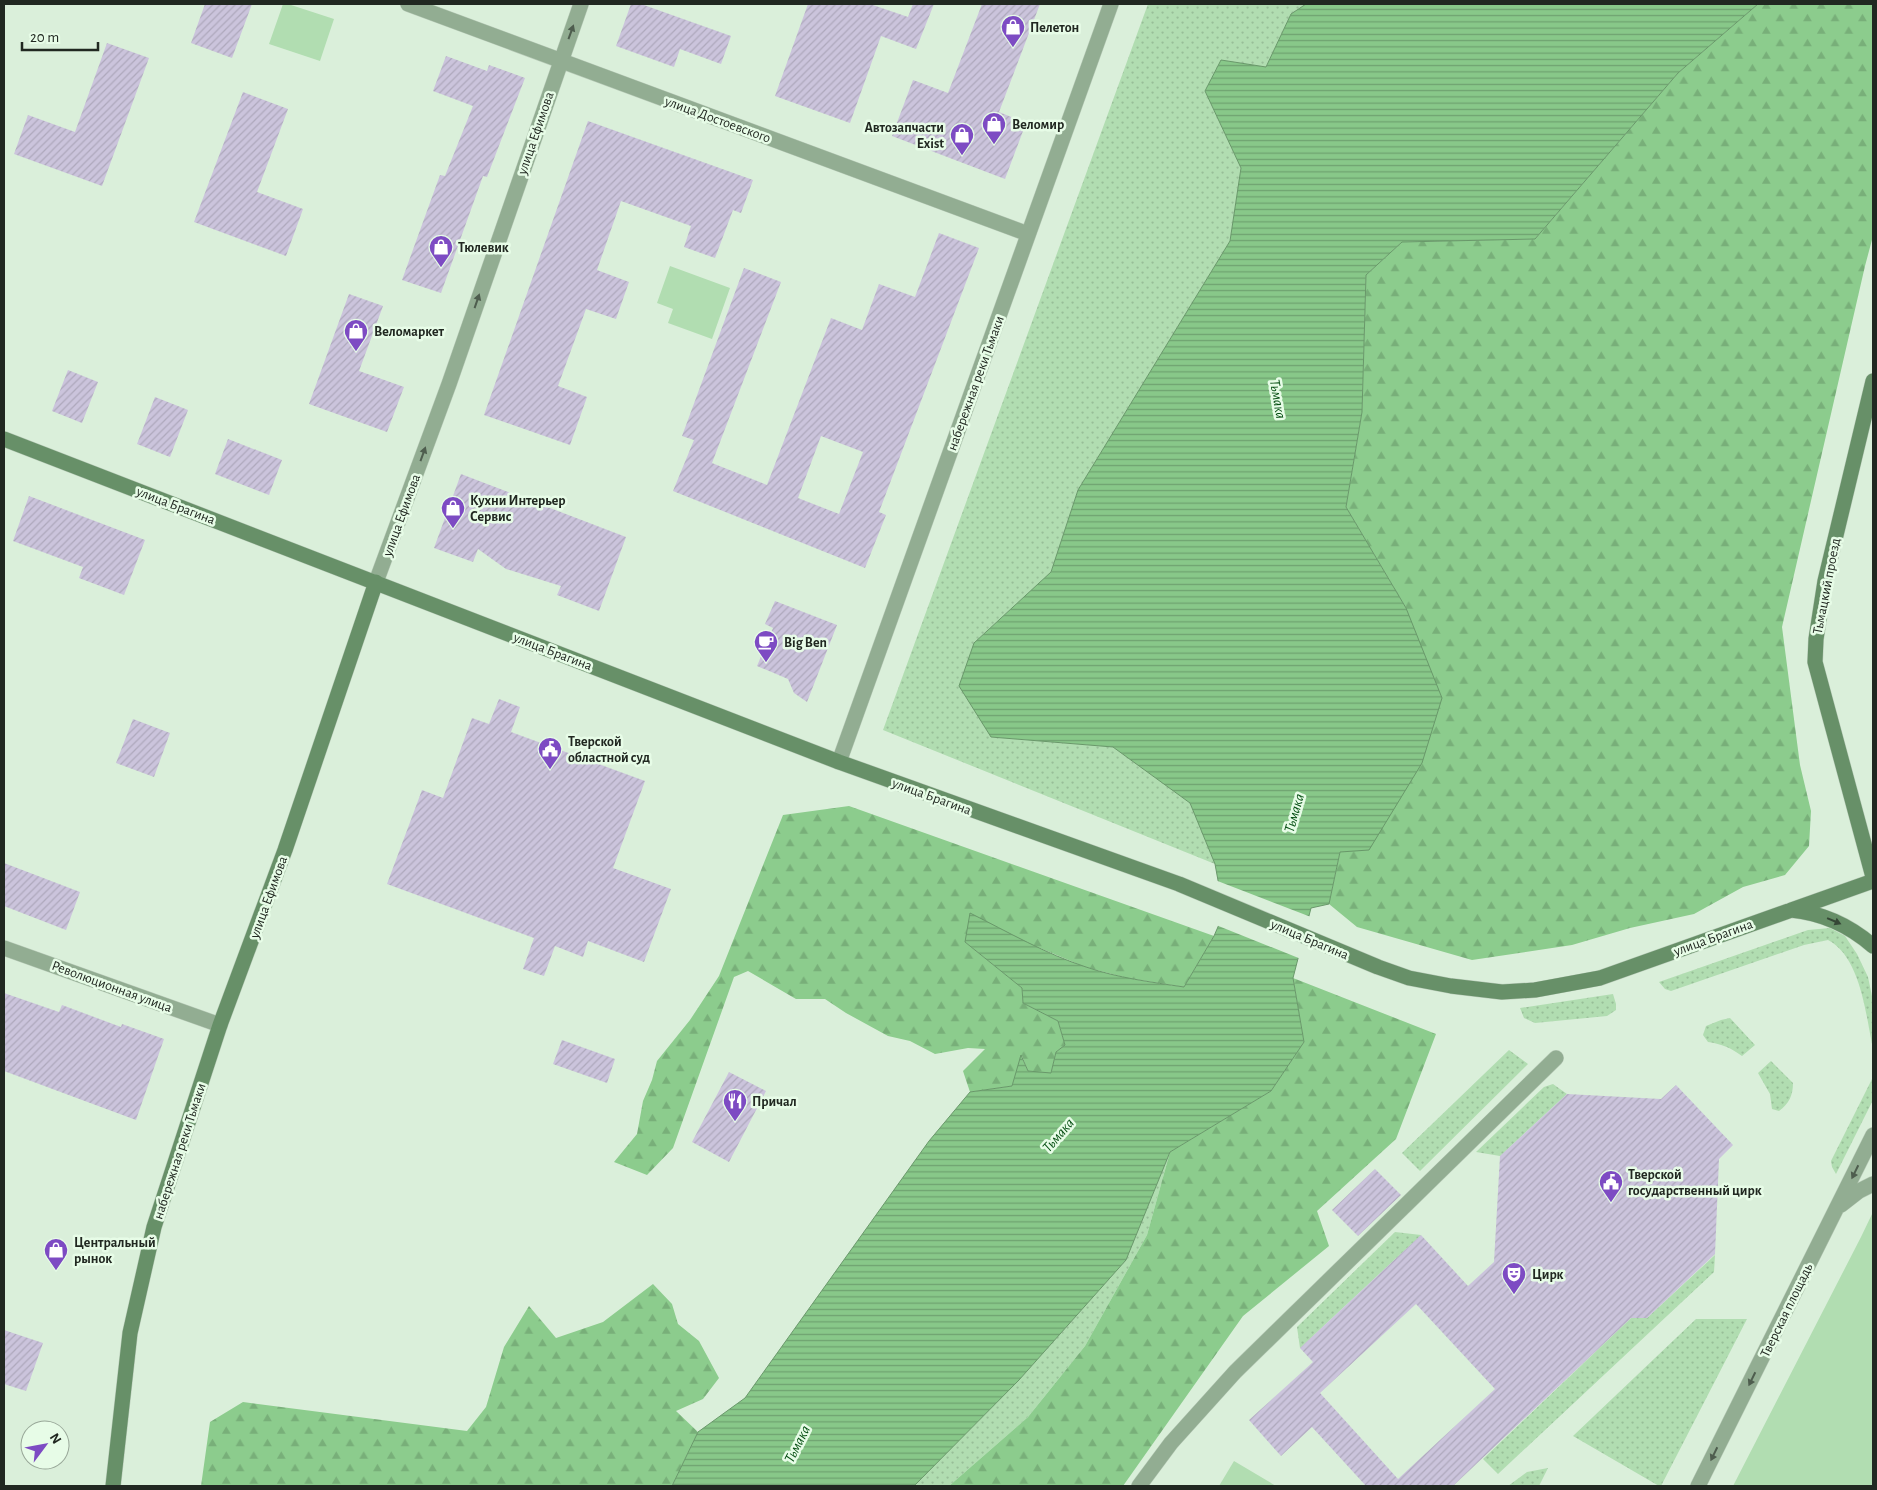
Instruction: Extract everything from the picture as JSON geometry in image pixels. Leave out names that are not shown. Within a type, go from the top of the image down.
[{"type":"street","name":"улица Достоевского","points":[[408,4],[1028,234]]},
{"type":"street","name":"улица Ефимова","points":[[220,1025],[285,850],[376,582],[446,392],[581,4]]},
{"type":"street","name":"набережная реки Тьмаки","points":[[838,762],[1111,4]]},
{"type":"street","name":"Тьмацкий проезд","points":[[1873,381],[1825,581],[1816,639],[1815,662],[1873,877]]},
{"type":"street","name":"улица Брагина","points":[[4,439],[838,762],[1179,884],[1378,967],[1409,978],[1451,986],[1502,992],[1535,990],[1600,978],[1873,881]]},
{"type":"street","points":[[1790,910],[1808,912],[1835,921],[1848,927],[1873,946]]},
{"type":"street","name":"Революционная улица","points":[[4,948],[220,1025]]},
{"type":"street","name":"набережная реки Тьмаки","points":[[113,1486],[130,1333],[154,1227],[220,1025]]},
{"type":"street","points":[[1139,1486],[1171,1444],[1235,1372],[1556,1058]]},
{"type":"street","name":"Тверская площадь","points":[[1698,1486],[1873,1135]]},
{"type":"street","points":[[1836,1210],[1851,1197],[1873,1184]]},
{"type":"shaded area","points":[[283,4],[334,19],[320,61],[269,44]]},
{"type":"shaded area","points":[[1148,4],[1306,4],[1291,14],[1266,67],[1221,60],[1205,91],[1241,168],[1230,241],[1078,490],[1051,572],[974,643],[991,737],[1113,747],[1190,803],[1215,864],[883,730]]},
{"type":"shaded area","points":[[670,266],[730,288],[712,339],[668,323],[673,309],[657,303]]},
{"type":"shaded area","points":[[1830,928],[1845,936],[1857,954],[1868,977],[1873,1001],[1873,1049],[1864,1004],[1855,973],[1839,948],[1828,940],[1804,945],[1671,991],[1665,989],[1659,982],[1808,930]]},
{"type":"shaded area","points":[[1613,994],[1616,1010],[1607,1016],[1535,1023],[1524,1018],[1520,1008]]},
{"type":"shaded area","points":[[1730,1018],[1755,1045],[1742,1056],[1726,1047],[1708,1042],[1703,1035],[1706,1026]]},
{"type":"shaded area","points":[[1509,1050],[1528,1064],[1420,1171],[1402,1153]]},
{"type":"shaded area","points":[[1771,1061],[1793,1083],[1790,1099],[1779,1111],[1772,1109],[1770,1094],[1758,1073]]},
{"type":"shaded area","points":[[1873,1077],[1873,1100],[1836,1174],[1831,1161]]},
{"type":"shaded area","points":[[1553,1084],[1567,1094],[1500,1156],[1476,1152],[1544,1087]]},
{"type":"shaded area","points":[[1170,1152],[1147,1235],[1085,1346],[1028,1417],[949,1486],[914,1486],[1019,1380],[1126,1260]]},
{"type":"shaded area","points":[[1873,1212],[1873,1486],[1733,1486],[1861,1237]]},
{"type":"shaded area","points":[[1395,1232],[1421,1235],[1300,1348],[1297,1327]]},
{"type":"shaded area","points":[[1715,1255],[1714,1272],[1498,1474],[1483,1459],[1631,1318],[1647,1318]]},
{"type":"shaded area","points":[[1696,1319],[1747,1319],[1661,1486],[1659,1486],[1573,1436]]},
{"type":"shaded area","points":[[1234,1461],[1276,1486],[1219,1486]]},
{"type":"shaded area","points":[[1548,1468],[1539,1486],[1508,1486],[1527,1472]]},
{"type":"green space","points":[[1758,4],[1873,4],[1873,236],[1782,627],[1800,765],[1811,811],[1809,846],[1785,875],[1743,887],[1694,914],[1630,928],[1572,945],[1472,960],[1357,927],[1329,904],[1340,852],[1406,608],[1346,507],[1362,412],[1366,275],[1402,242],[1535,239],[1678,73]]},
{"type":"green space","points":[[849,806],[1214,936],[1184,987],[1127,978],[1085,967],[1035,946],[965,942],[1022,988],[1023,1003],[1058,1021],[1065,1045],[1056,1052],[1051,1074],[1028,1071],[1022,1056],[1012,1086],[970,1092],[963,1071],[985,1049],[968,1048],[935,1054],[910,1041],[888,1036],[825,999],[796,999],[748,971],[734,977],[673,1148],[647,1175],[614,1162],[637,1134],[643,1101],[652,1080],[657,1061],[690,1020],[719,976],[783,815]]},
{"type":"green space","points":[[1293,978],[1436,1034],[1396,1139],[1317,1211],[1329,1246],[1243,1316],[1123,1486],[949,1486],[1028,1417],[1085,1346],[1147,1235],[1170,1152],[1271,1091],[1304,1042]]},
{"type":"green space","points":[[653,1284],[672,1304],[678,1324],[699,1341],[719,1378],[703,1399],[676,1411],[698,1432],[672,1486],[201,1486],[210,1422],[243,1402],[467,1431],[486,1407],[504,1347],[529,1306],[556,1338],[603,1322]]},
{"type":"water","name":"Тьмака","points":[[1306,4],[1758,4],[1678,73],[1535,239],[1402,242],[1366,275],[1362,412],[1346,507],[1406,608],[1442,698],[1422,763],[1369,850],[1340,852],[1329,904],[1311,908],[1293,978],[1304,1042],[1271,1091],[1170,1152],[1126,1260],[1019,1380],[914,1486],[672,1486],[698,1432],[745,1398],[929,1141],[970,1092],[1012,1086],[1021,1055],[1028,1071],[1051,1073],[1056,1052],[1065,1045],[1058,1021],[1023,1003],[1022,988],[965,942],[970,913],[1071,962],[1122,977],[1184,987],[1214,936],[1224,913],[1215,864],[1190,803],[1113,747],[991,737],[959,686],[974,643],[1051,572],[1078,490],[1230,241],[1241,168],[1205,91],[1221,60],[1266,67],[1291,14]]},
{"type":"pier","points":[[1215,880],[1311,917],[1301,959],[1216,925],[1221,912]]},
{"type":"building","points":[[205,4],[252,4],[232,58],[191,43]]},
{"type":"building","points":[[631,4],[641,4],[731,36],[721,64],[680,49],[674,67],[616,46]]},
{"type":"building","points":[[808,4],[870,4],[908,17],[913,4],[934,4],[916,49],[881,36],[850,123],[775,96]]},
{"type":"building","points":[[982,4],[1040,4],[999,112],[1026,123],[1005,179],[892,136],[913,80],[948,93]]},
{"type":"building","points":[[107,43],[149,58],[102,186],[14,154],[28,115],[75,132]]},
{"type":"building","points":[[446,56],[487,71],[489,65],[525,78],[487,177],[483,176],[441,293],[402,280],[440,175],[445,176],[473,106],[433,91]]},
{"type":"building","points":[[243,92],[288,109],[257,192],[303,209],[286,256],[194,222]]},
{"type":"building","points":[[588,121],[753,180],[741,213],[733,210],[715,258],[684,247],[691,226],[621,201],[597,270],[629,282],[616,319],[586,309],[558,386],[587,397],[570,445],[484,415]]},
{"type":"building","points":[[939,233],[979,248],[879,512],[886,515],[865,568],[673,491],[694,440],[682,436],[744,268],[781,282],[712,463],[767,485],[831,318],[862,330],[879,284],[915,297]],"holes":[[[821,436],[863,452],[839,514],[798,498]]]},
{"type":"building","points":[[349,294],[383,306],[359,371],[404,387],[387,432],[309,404]]},
{"type":"building","points":[[68,370],[98,382],[82,423],[52,411]]},
{"type":"building","points":[[155,397],[188,410],[170,457],[137,444]]},
{"type":"building","points":[[228,439],[282,460],[269,495],[215,474]]},
{"type":"building","points":[[461,474],[626,537],[599,611],[557,595],[561,586],[506,569],[478,549],[473,562],[434,548]]},
{"type":"building","points":[[29,496],[145,540],[124,595],[79,578],[83,567],[13,541]]},
{"type":"building","points":[[775,601],[837,625],[807,702],[794,693],[788,679],[757,666],[773,628],[765,624]]},
{"type":"building","points":[[499,699],[520,707],[511,732],[645,781],[613,868],[671,889],[644,962],[588,941],[583,957],[555,946],[544,976],[523,969],[534,938],[387,884],[422,790],[443,798],[472,718],[489,724]]},
{"type":"building","points":[[133,719],[170,733],[154,777],[116,763]]},
{"type":"building","points":[[4,863],[80,892],[66,930],[4,906]]},
{"type":"building","points":[[4,993],[59,1012],[62,1005],[121,1027],[122,1024],[164,1039],[136,1120],[4,1071]]},
{"type":"building","points":[[562,1040],[615,1059],[607,1083],[553,1064]]},
{"type":"building","points":[[729,1072],[766,1091],[729,1162],[692,1142]]},
{"type":"building","name":"Цирк","points":[[1676,1085],[1733,1145],[1719,1159],[1715,1254],[1647,1318],[1631,1318],[1453,1486],[1366,1486],[1312,1427],[1281,1456],[1249,1420],[1313,1362],[1300,1348],[1421,1235],[1468,1286],[1494,1262],[1500,1156],[1567,1094],[1661,1099]],"holes":[[[1416,1304],[1495,1389],[1398,1479],[1320,1393]]]},
{"type":"building","points":[[1375,1169],[1401,1195],[1358,1236],[1332,1210]]},
{"type":"building","points":[[4,1330],[43,1343],[26,1391],[4,1384]]},
{"type":"place","name":"Пелетон","points":[[1013,48]]},
{"type":"place","name":"Веломир","points":[[994,145]]},
{"type":"place","name":"Автозапчасти Exist","points":[[962,156]]},
{"type":"place","name":"Тюлевик","points":[[441,268]]},
{"type":"place","name":"Веломаркет","points":[[356,352]]},
{"type":"place","name":"Кухни Интерьер Сервис","points":[[453,529]]},
{"type":"place","name":"Big Ben","points":[[766,663]]},
{"type":"place","name":"Тверской областной суд","points":[[550,770]]},
{"type":"place","name":"Причал","points":[[735,1122]]},
{"type":"place","name":"Тверской государственный цирк","points":[[1611,1203]]},
{"type":"place","name":"Центральный рынок","points":[[56,1271]]},
{"type":"place","name":"Цирк","points":[[1514,1295]]}]
